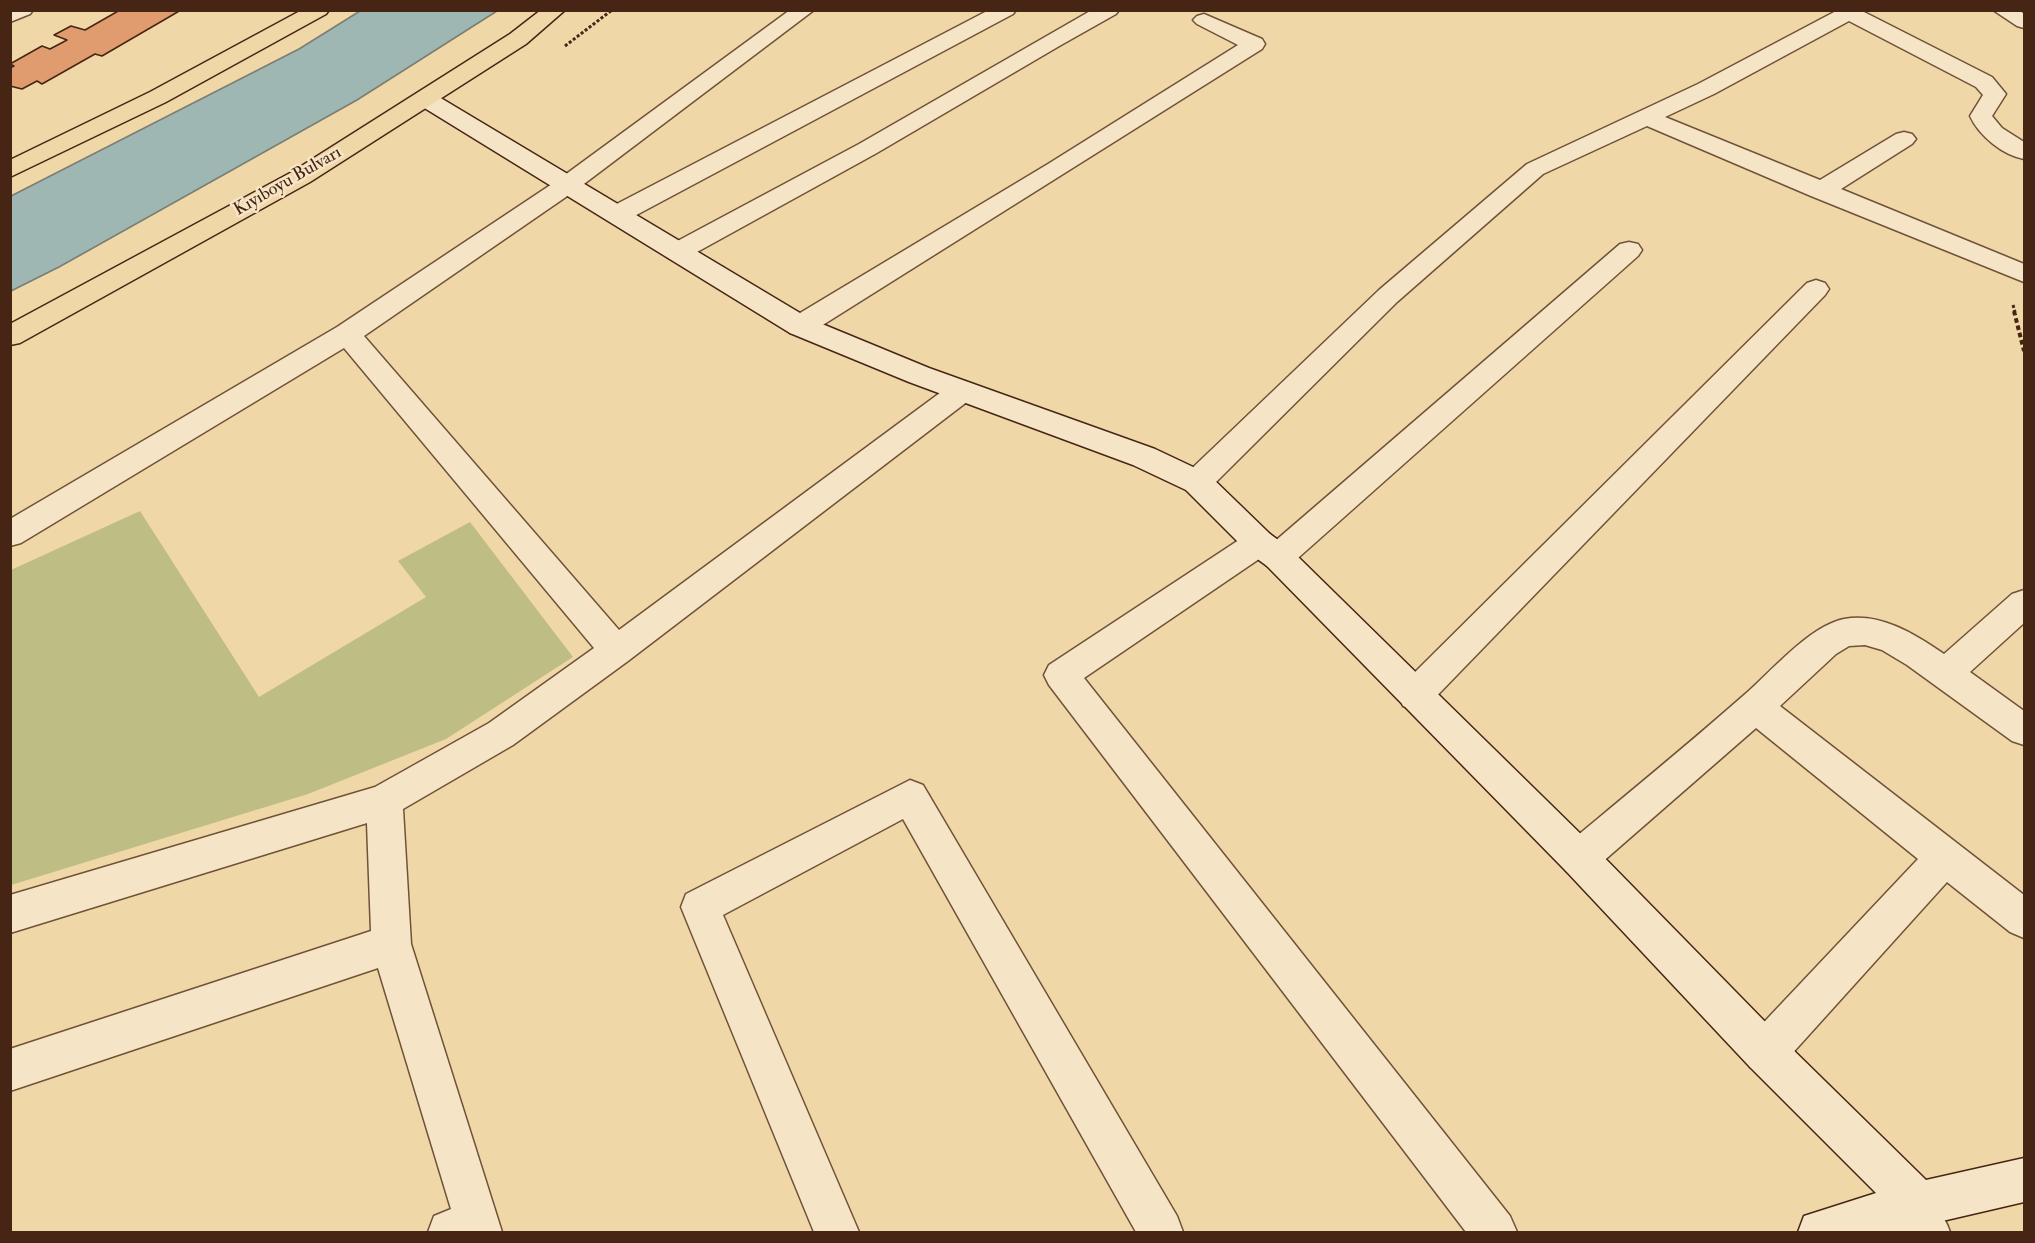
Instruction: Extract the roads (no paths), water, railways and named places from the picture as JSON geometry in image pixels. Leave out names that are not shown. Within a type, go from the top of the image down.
[{"type":"main road","points":[[10,171],[158,97],[319,10]]},
{"type":"main road","name":"Kıyıboyu Bulvarı","points":[[10,336],[301,177],[518,39],[555,10]]},
{"type":"street","points":[[10,16],[23,10]]},
{"type":"street","points":[[10,534],[347,334],[567,185],[804,10]]},
{"type":"street","points":[[618,214],[1006,10]]},
{"type":"street","points":[[679,251],[867,149],[1053,40],[1109,10]]},
{"type":"street","points":[[2003,10],[2025,22]]},
{"type":"street","points":[[1197,482],[1388,296],[1535,169],[1706,89],[1852,12],[1984,82],[1993,89],[1995,94],[1981,116],[1983,121],[1990,129],[2025,152]]},
{"type":"street","points":[[800,326],[1254,44],[1204,20]]},
{"type":"street","points":[[426,99],[800,326],[962,391],[1144,458],[1197,482],[1579,858],[1765,1052],[1916,1215]]},
{"type":"street","points":[[1646,117],[2015,270]]},
{"type":"street","points":[[1820,191],[1904,139]]},
{"type":"street","points":[[1494,1233],[1061,675],[1268,550],[1629,250]]},
{"type":"street","points":[[1415,695],[1816,289]]},
{"type":"street","points":[[347,334],[616,651]]},
{"type":"street","points":[[10,914],[384,801],[501,734],[616,651],[962,391]]},
{"type":"street","points":[[1945,674],[2025,603]]},
{"type":"street","points":[[1579,858],[1755,707],[1824,644],[1843,633],[1865,631],[1892,639],[2025,730]]},
{"type":"street","points":[[1755,707],[2025,919]]},
{"type":"street","points":[[836,1233],[700,907],[910,797],[1161,1233]]},
{"type":"street","points":[[384,801],[391,944],[470,1230]]},
{"type":"street","points":[[1765,1052],[1946,856]]},
{"type":"street","points":[[10,1070],[391,944]]},
{"type":"street","points":[[1820,1233],[1916,1215],[2025,1180]]},
{"type":"water","points":[[360,11],[497,11],[357,100],[59,267],[11,291],[11,196],[299,49]]}]
